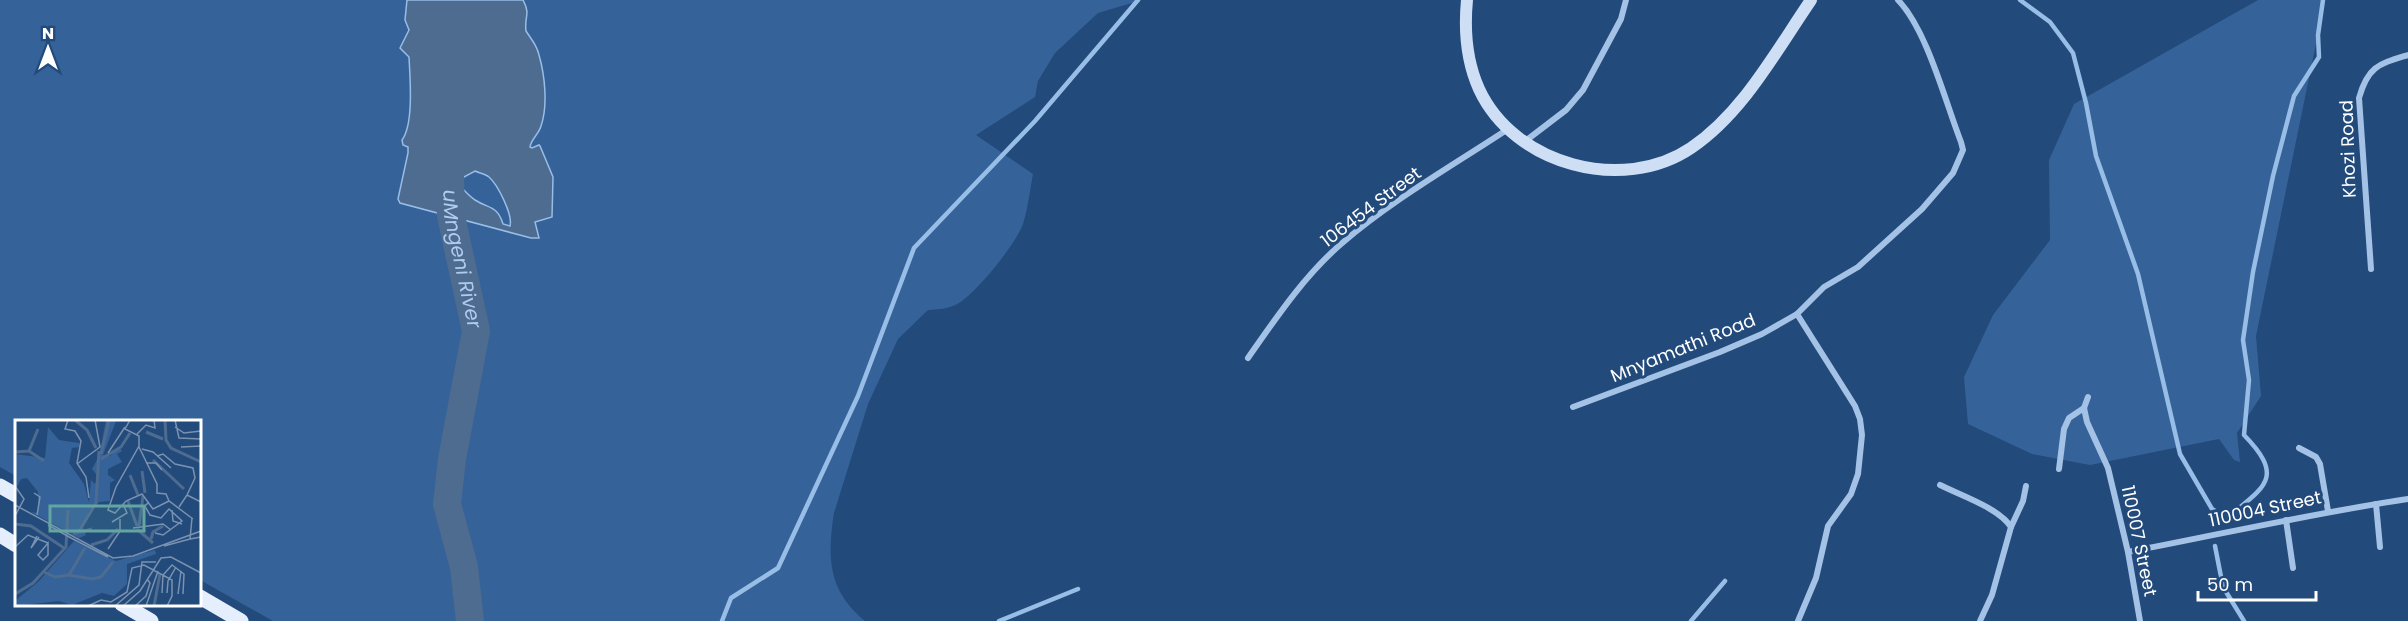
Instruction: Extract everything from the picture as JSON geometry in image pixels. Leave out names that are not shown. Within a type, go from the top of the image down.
[{"type":"main road","points":[[0,486],[15,494]]},
{"type":"main road","points":[[0,535],[15,543]]},
{"type":"main road","points":[[201,598],[241,621]]},
{"type":"main road","points":[[125,606],[151,621]]},
{"type":"street","points":[[1467,0],[1465,29],[1469,60],[1479,91],[1509,129],[1524,142],[1567,162],[1596,169],[1646,167],[1670,159],[1712,132],[1731,113],[1811,0]]},
{"type":"street","points":[[1524,142],[1566,110],[1584,90],[1621,19],[1626,0]]},
{"type":"street","name":"Mnyamathi Road","points":[[1573,407],[1720,352],[1762,334],[1797,314],[1824,287],[1858,267],[1922,209],[1953,173],[1963,150],[1929,57],[1908,11],[1898,0]]},
{"type":"street","name":"Khozi Road","points":[[2371,269],[2359,98],[2363,81],[2379,64],[2408,55]]},
{"type":"street","name":"106454 Street","points":[[1248,358],[1296,293],[1341,244],[1387,209],[1509,129]]},
{"type":"street","points":[[1797,314],[1855,406],[1860,418],[1862,435],[1858,474],[1851,494],[1828,526],[1816,578],[1798,621]]},
{"type":"street","points":[[2060,469],[2064,429],[2069,418],[2084,408],[2088,397]]},
{"type":"street","name":"110007 Street","points":[[2084,408],[2087,422],[2108,468],[2128,552],[2140,621]]},
{"type":"street","points":[[2298,448],[2316,457],[2320,464],[2328,511]]},
{"type":"street","points":[[1940,485],[1998,513],[2007,520],[2011,527]]},
{"type":"street","points":[[1980,621],[1992,595],[2011,527],[2023,501],[2026,486]]},
{"type":"street","name":"110004 Street","points":[[2128,552],[2328,511],[2408,499]]},
{"type":"street","points":[[2376,504],[2380,547]]},
{"type":"street","points":[[2286,520],[2293,568]]},
{"type":"shaded area","points":[[0,0],[1142,0],[1098,13],[1055,53],[1038,81],[1035,97],[976,135],[1033,174],[1026,212],[1023,224],[1012,244],[976,289],[955,305],[928,310],[898,339],[868,404],[834,513],[831,545],[833,573],[837,586],[853,610],[865,621],[273,621],[201,581],[201,420],[15,420],[15,475],[0,467]]},
{"type":"shaded area","points":[[407,0],[523,0],[527,12],[526,31],[538,51],[545,91],[543,118],[530,147],[540,146],[553,177],[552,217],[535,222],[539,238],[531,238],[400,203],[398,199],[408,153],[408,147],[403,145],[402,140],[406,133],[410,112],[409,57],[400,48],[409,30],[405,20]],"holes":[[[475,171],[489,177],[496,186],[507,208],[510,226],[503,224],[495,210],[475,200],[460,186],[462,178]]]},
{"type":"shaded area","points":[[2258,0],[2325,0],[2256,336],[2261,396],[2237,433],[2240,462],[2234,460],[2219,439],[2090,465],[2032,454],[1968,424],[1964,377],[1993,315],[2050,240],[2049,160],[2074,104]]},
{"type":"waterway","points":[[722,621],[731,598],[778,568],[858,396],[914,248],[1035,121],[1138,0]]},
{"type":"waterway","points":[[2020,0],[2050,22],[2073,53],[2096,156],[2138,274],[2180,454],[2212,509],[2227,518],[2260,489],[2267,472],[2257,450],[2244,435],[2249,380],[2243,340],[2253,272],[2273,176],[2294,96],[2319,57],[2318,35],[2323,0]]},
{"type":"waterway","name":"uMngeni River","points":[[450,178],[451,216],[476,331],[452,459],[447,504],[464,567],[470,621]]},
{"type":"waterway","points":[[2215,546],[2223,587],[2244,621]]},
{"type":"waterway","points":[[1691,621],[1725,581]]},
{"type":"waterway","points":[[999,621],[1078,589]]}]
